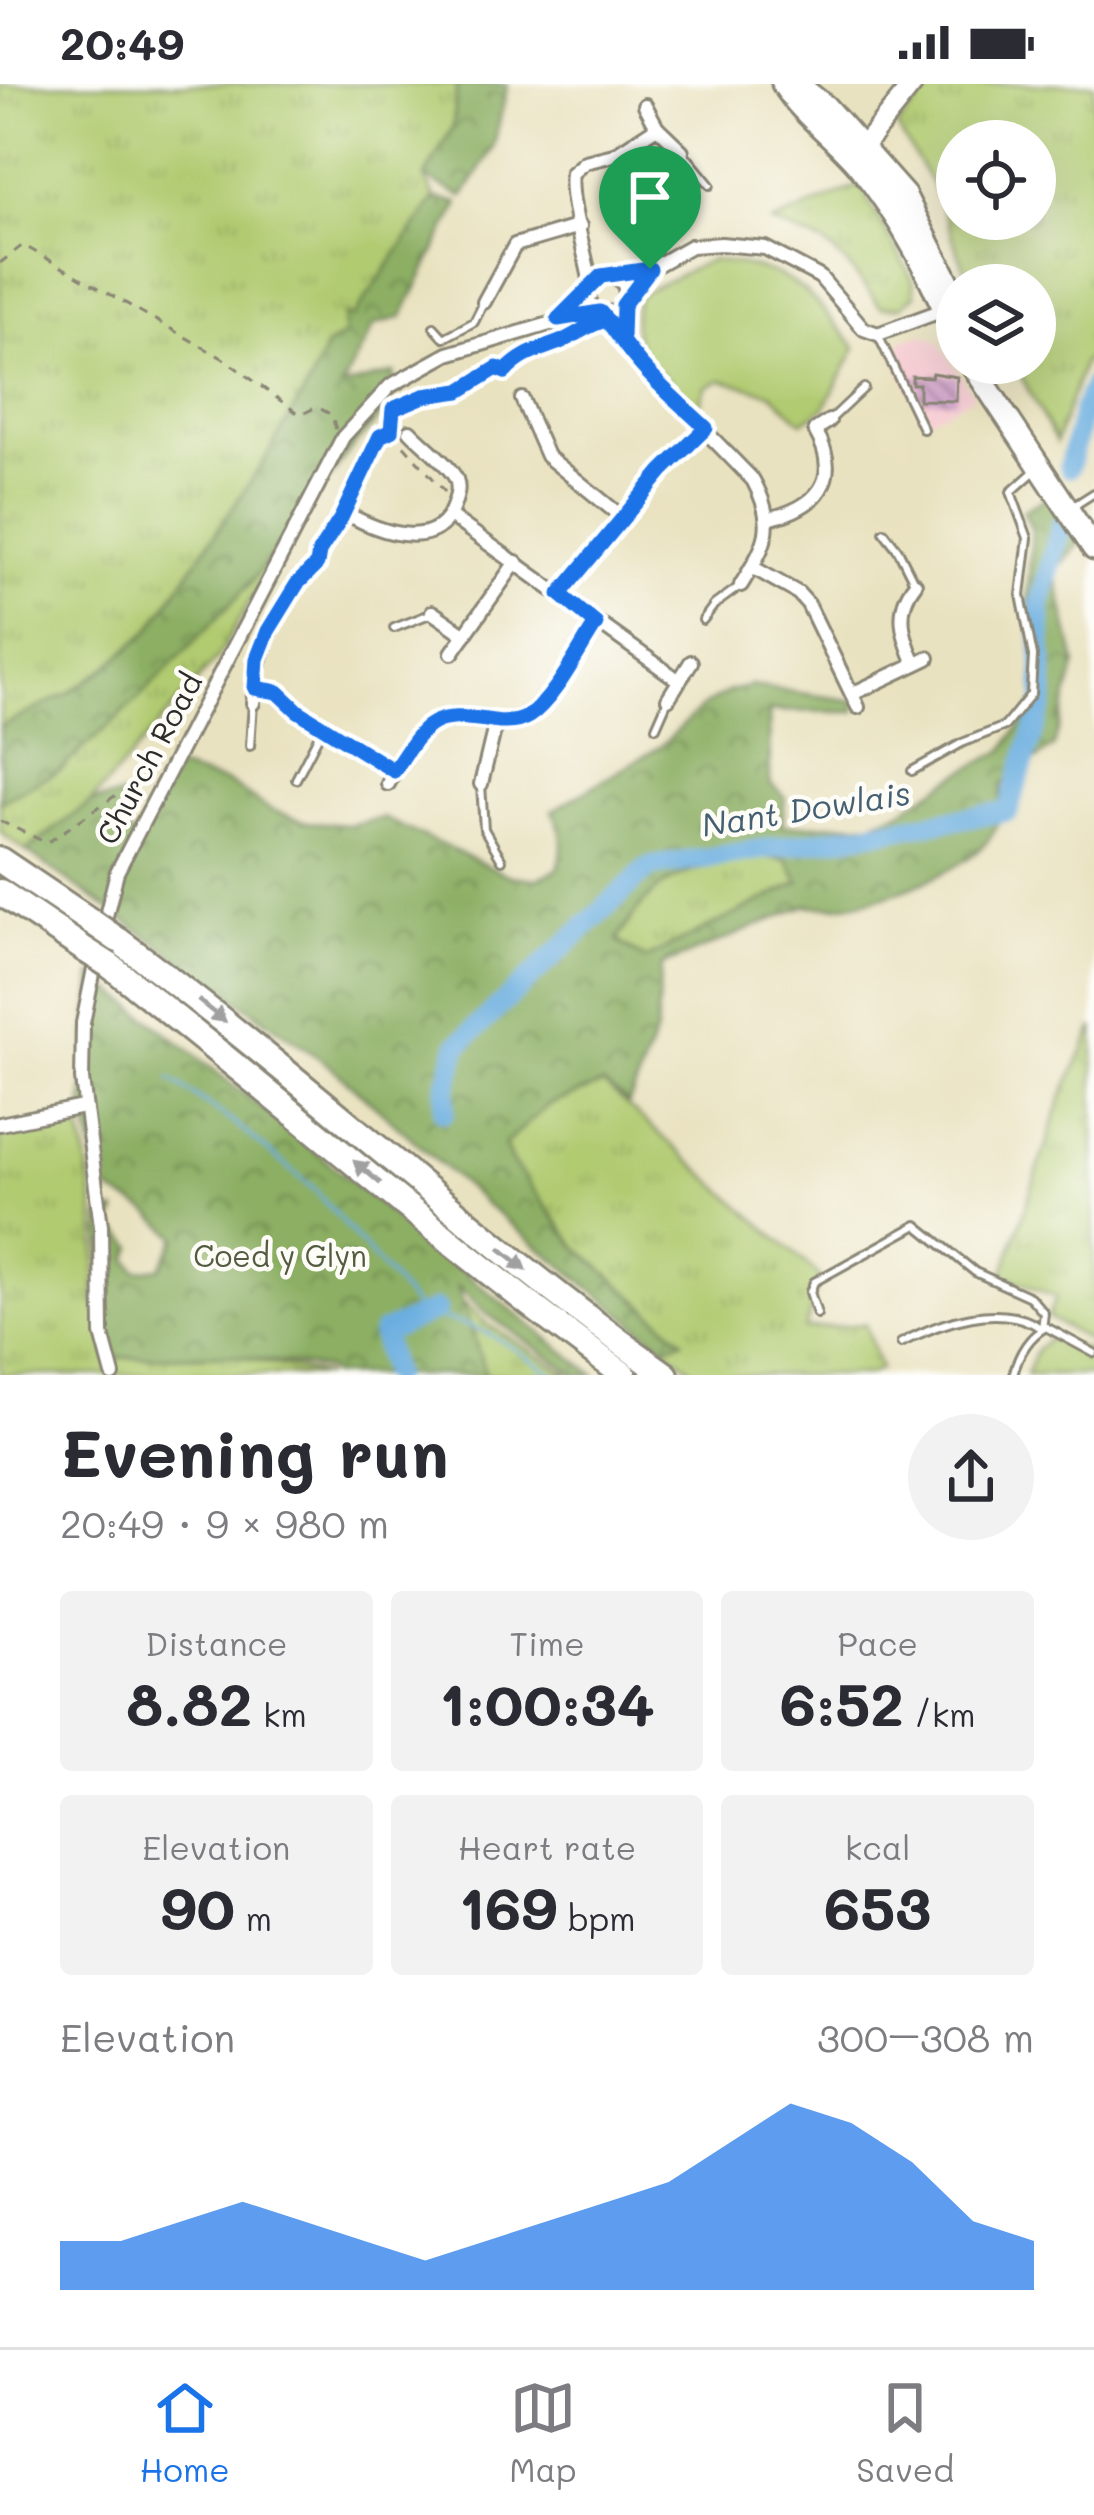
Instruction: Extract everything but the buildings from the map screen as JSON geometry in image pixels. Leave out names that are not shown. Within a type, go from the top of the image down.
[{"type":"highway","points":[[0,860],[92,922],[105,952],[506,1287],[624,1375]]},
{"type":"highway","points":[[0,892],[259,1048],[515,1261],[666,1375]]},
{"type":"main road","points":[[783,84],[791,98],[904,196],[936,267]]},
{"type":"main road","points":[[796,84],[825,106],[859,153]]},
{"type":"main road","points":[[987,384],[1094,549]]},
{"type":"main road","points":[[990,384],[991,389]]},
{"type":"street","points":[[859,153],[913,84]]},
{"type":"street","points":[[645,105],[657,127],[682,151]]},
{"type":"street","points":[[657,127],[614,155],[585,162],[572,173],[570,191],[585,247],[590,303],[636,360],[753,480],[764,501],[765,545],[741,585]]},
{"type":"street","points":[[484,302],[515,244],[580,226]]},
{"type":"street","points":[[590,288],[610,276],[650,269],[692,246],[765,248],[820,277],[864,328],[878,334],[936,311]]},
{"type":"street","points":[[585,247],[624,286],[622,339]]},
{"type":"street","points":[[601,314],[612,313],[624,302],[650,269]]},
{"type":"street","name":"Church Road","points":[[558,319],[590,288]]},
{"type":"street","name":"Church Road","points":[[113,1375],[102,1334],[101,1226],[83,1107],[86,998],[117,872],[340,443],[390,386],[448,355],[558,319],[601,314]]},
{"type":"street","points":[[522,399],[547,456],[623,518]]},
{"type":"street","points":[[532,421],[547,414]]},
{"type":"street","points":[[767,519],[809,504],[820,490],[826,471],[825,448],[815,430],[829,421]]},
{"type":"street","points":[[560,594],[662,471],[706,428]]},
{"type":"street","points":[[355,518],[382,532],[410,536],[425,534],[452,511],[458,492],[456,478],[410,431]]},
{"type":"street","points":[[452,511],[596,624],[679,680]]},
{"type":"street","points":[[452,653],[516,562]]},
{"type":"street","points":[[317,564],[297,584],[268,631],[257,659],[254,696],[278,692],[391,777],[417,736],[432,723],[451,715],[496,722],[526,718],[542,704],[596,624]]},
{"type":"street","points":[[752,567],[798,592],[808,604],[855,701],[921,661],[901,623],[905,596],[915,584]]},
{"type":"street","points":[[432,612],[465,635]]},
{"type":"street","points":[[668,699],[691,662]]},
{"type":"street","points":[[481,784],[496,722]]},
{"type":"street","points":[[0,1124],[83,1107]]},
{"type":"lane","points":[[682,151],[710,185]]},
{"type":"lane","points":[[434,327],[443,338],[469,326],[484,302]]},
{"type":"lane","points":[[878,334],[923,429]]},
{"type":"lane","points":[[829,421],[864,388]]},
{"type":"lane","points":[[912,771],[962,742],[1005,726],[1031,694],[1033,656],[1021,595],[1028,538],[1011,492],[1041,466]]},
{"type":"lane","points":[[1069,509],[1094,494]]},
{"type":"lane","points":[[884,532],[915,584]]},
{"type":"lane","points":[[703,620],[741,585]]},
{"type":"lane","points":[[394,628],[432,612]]},
{"type":"lane","points":[[250,746],[254,696]]},
{"type":"lane","points":[[656,728],[668,699]]},
{"type":"lane","points":[[296,778],[324,726]]},
{"type":"lane","points":[[481,784],[484,829],[502,860]]},
{"type":"lane","points":[[817,1315],[810,1292],[814,1282],[917,1225],[975,1272],[1037,1302],[1044,1313],[1042,1329],[1019,1355],[1013,1375]]},
{"type":"lane","points":[[902,1343],[942,1322],[1020,1317],[1094,1353]]},
{"type":"path","points":[[0,263],[23,245],[224,359],[299,415],[316,407],[332,415],[340,443]]},
{"type":"path","points":[[452,511],[437,480],[391,431],[393,409],[424,396],[460,391],[497,368],[505,372],[534,348],[561,342],[601,314]]},
{"type":"path","points":[[317,564],[380,436],[391,431]]},
{"type":"path","points":[[0,821],[47,843],[119,793],[157,797]]},
{"type":"shaded area","points":[[923,335],[936,341],[936,384],[966,384],[974,396],[923,422],[895,357],[902,340]]},
{"type":"green space","points":[[0,84],[457,84],[453,127],[425,177],[435,198],[343,336],[326,347],[263,463],[150,630],[69,693],[0,727]]},
{"type":"green space","points":[[457,84],[508,84],[493,149],[463,197],[425,177],[453,127]]},
{"type":"green space","points":[[933,84],[1094,84],[1094,355],[1083,363],[1056,442],[1025,384],[1056,384],[1056,264],[963,264],[954,240],[1056,240],[1056,120],[936,120],[936,193],[897,127]]},
{"type":"green space","points":[[860,185],[913,280],[915,295],[901,307],[881,307],[847,264],[823,243],[772,223]]},
{"type":"green space","points":[[435,198],[459,203],[402,317],[374,325],[342,387],[394,373],[390,406],[352,448],[249,585],[140,697],[61,769],[0,802],[0,727],[69,693],[150,630],[263,463],[326,347],[343,336],[344,315],[353,317]]},
{"type":"green space","points":[[710,260],[762,270],[795,284],[856,348],[824,408],[802,422],[771,393],[721,380],[706,387],[699,407],[647,358],[634,330],[640,294]]},
{"type":"green space","points":[[1048,496],[1080,543],[1055,572],[1076,664],[1054,746],[1003,784],[996,826],[982,847],[909,888],[851,904],[807,905],[661,966],[656,1032],[629,1103],[603,1084],[548,1105],[505,1144],[511,1161],[577,1247],[683,1340],[664,1347],[489,1207],[329,1065],[26,851],[91,802],[128,795],[128,835],[143,833],[175,768],[228,783],[271,810],[306,822],[348,825],[383,818],[510,876],[537,879],[558,869],[560,861],[561,832],[552,811],[661,746],[702,707],[730,691],[752,686],[856,701],[855,712],[769,711],[770,783],[785,797],[782,826],[872,823],[900,812],[1003,751],[1038,698],[1028,594],[1032,530],[1023,511]],"holes":[[[751,855],[787,860],[800,882],[645,959],[617,941],[644,902],[672,880]]]},
{"type":"green space","points":[[291,530],[218,657],[91,802],[26,851],[0,832],[0,802],[61,769]]},
{"type":"green space","points":[[751,855],[787,860],[800,882],[645,959],[617,940],[648,893],[683,874]]},
{"type":"green space","name":"Coed y Glyn","points":[[92,975],[595,1375],[576,1375],[484,1312],[457,1285],[486,1375],[333,1375],[326,1369],[232,1355],[107,1358],[100,1216],[117,1212],[112,1224],[134,1247],[128,1259],[137,1271],[160,1268],[177,1237],[149,1212],[102,1187],[83,1107]]},
{"type":"green space","points":[[1094,1027],[1094,1344],[1048,1317],[1056,1297],[1003,1275],[1062,1097]]},
{"type":"green space","points":[[603,1084],[820,1276],[805,1329],[865,1324],[880,1369],[868,1375],[698,1375],[664,1347],[682,1339],[577,1247],[511,1161],[505,1144],[548,1105]]},
{"type":"green space","points":[[78,1116],[94,1208],[93,1301],[100,1307],[108,1358],[232,1355],[327,1375],[0,1375],[0,1132]]},
{"type":"green space","points":[[456,1296],[487,1324],[569,1375],[485,1375]]},
{"type":"green space","points":[[1050,1338],[1094,1352],[1094,1375],[1026,1375],[1037,1349]]},
{"type":"waterway","name":"Nant Dowlais","points":[[1069,467],[1094,384]]},
{"type":"waterway","name":"Nant Dowlais","points":[[444,1112],[458,1045],[649,867],[1008,811],[1044,700],[1040,605],[1061,526]]},
{"type":"waterway","points":[[169,1078],[234,1123],[313,1188],[425,1318],[478,1329],[554,1375]]},
{"type":"waterway","points":[[392,1375],[382,1333],[436,1310]]},
{"type":"route","points":[[650,269],[601,276],[558,319],[600,312],[607,320],[622,339],[636,360],[706,428],[662,471],[560,594],[596,624],[542,704],[526,718],[506,723],[451,715],[432,723],[417,736],[394,771],[298,711],[278,692],[255,688],[257,659],[268,631],[297,584],[317,564],[380,436],[391,431],[393,409],[424,396],[460,391],[497,368],[505,372],[534,348],[561,342],[592,323],[607,320],[622,339],[623,305],[650,269]]}]
